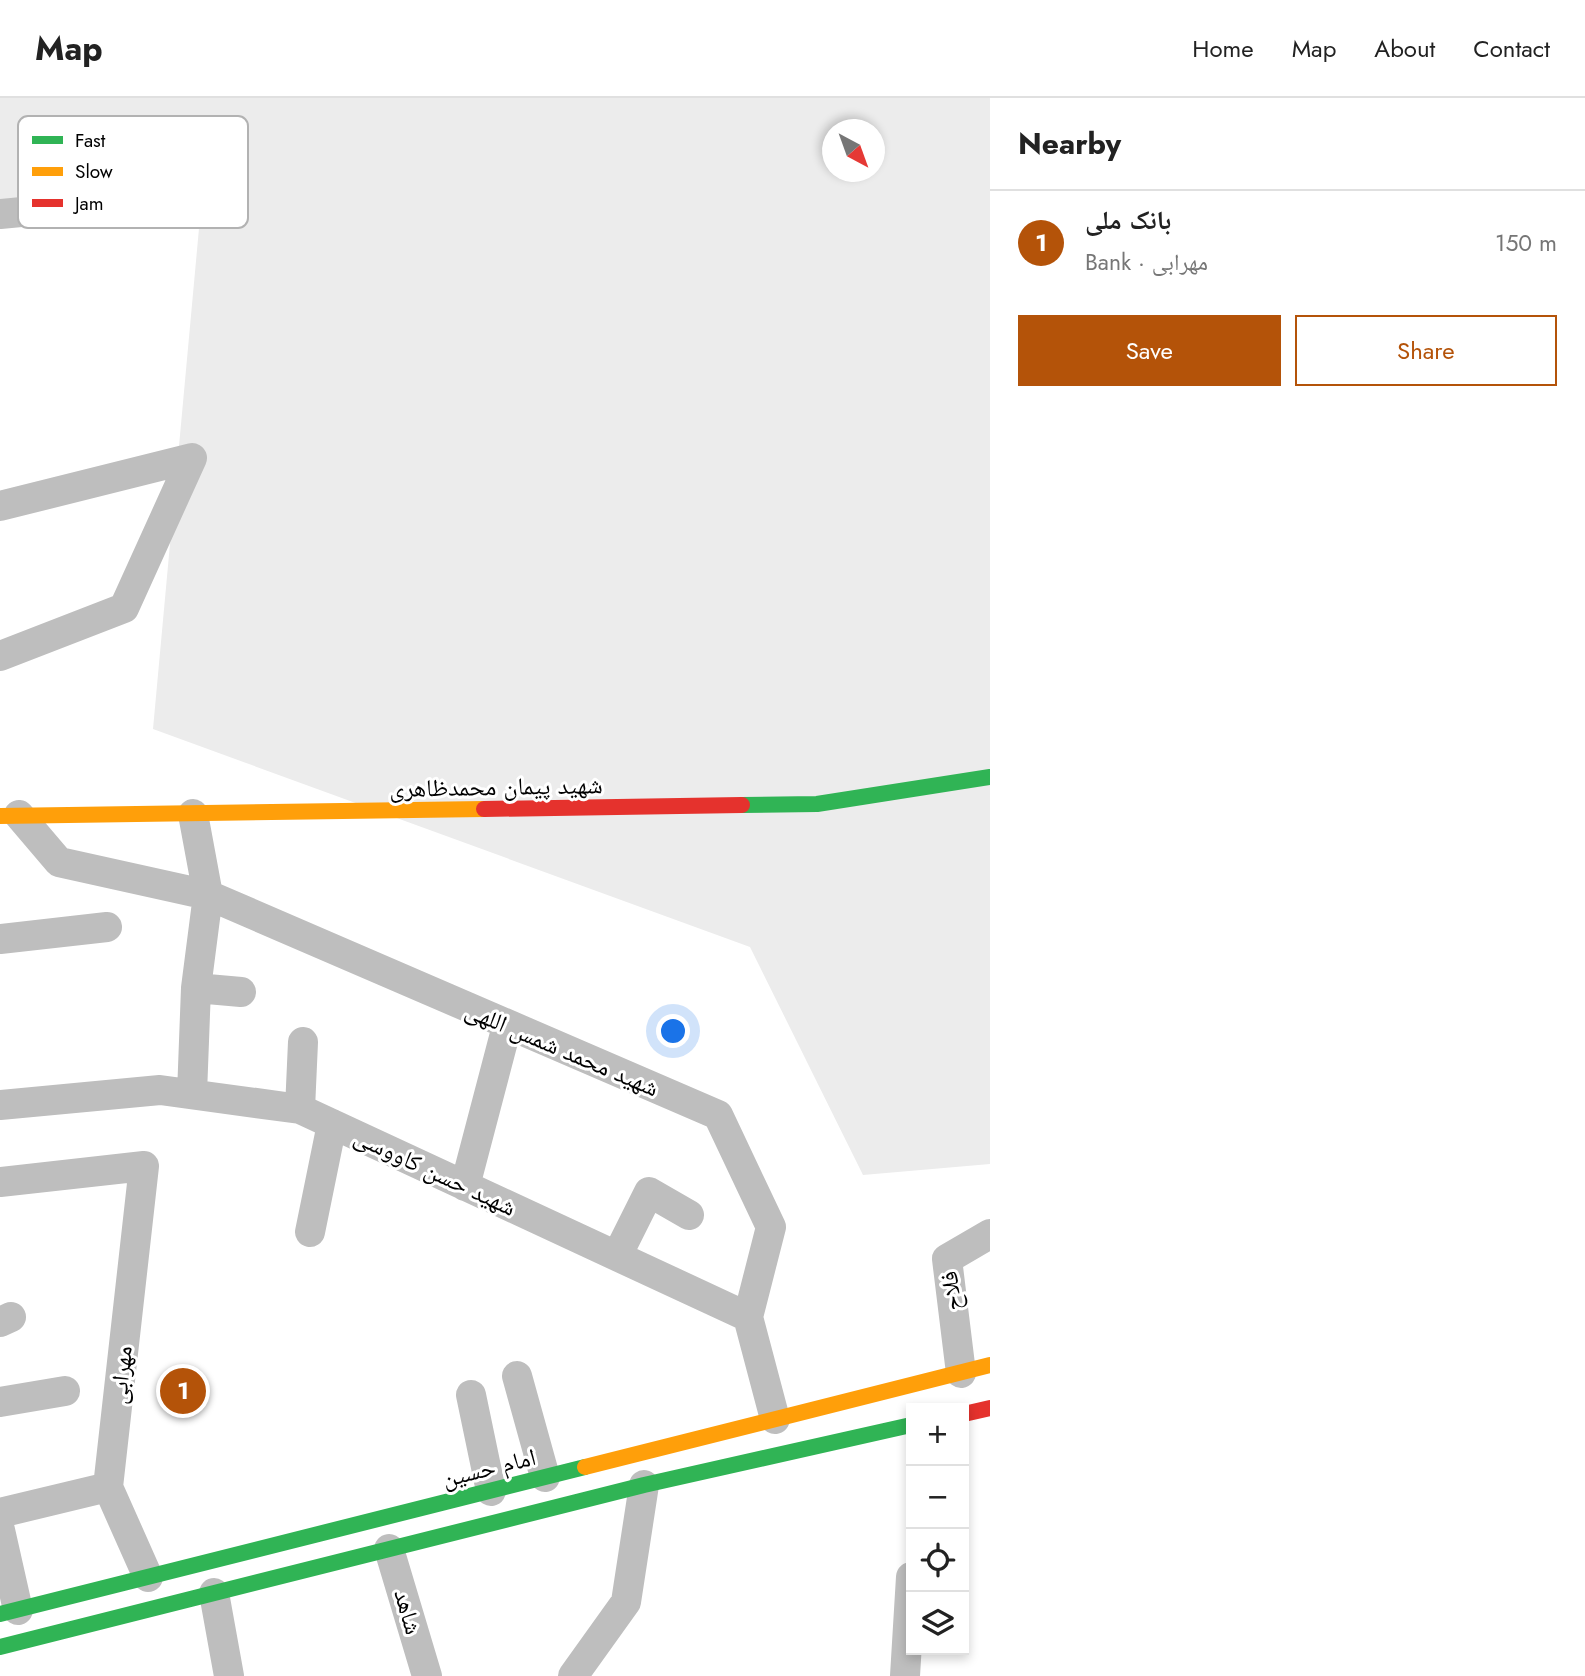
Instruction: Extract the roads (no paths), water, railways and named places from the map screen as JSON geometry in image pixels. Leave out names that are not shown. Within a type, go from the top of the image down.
[{"type":"main road","name":"شهید پیمان محمدظاهری","points":[[10,815],[817,804],[990,777]]},
{"type":"main road","name":"امام حسین","points":[[9,1612],[990,1365]]},
{"type":"main road","points":[[969,1412],[990,1408]]},
{"type":"main road","points":[[0,1647],[644,1485],[906,1425]]},
{"type":"street","points":[[0,214],[18,212]]},
{"type":"street","points":[[0,506],[192,458],[124,608],[0,656]]},
{"type":"street","points":[[192,1094],[196,988],[208,895],[193,814]]},
{"type":"street","name":"شهید محمد شمس اللهی","points":[[10,815],[59,862],[208,895],[718,1115],[771,1227],[748,1317]]},
{"type":"street","points":[[0,939],[107,927]]},
{"type":"street","points":[[196,988],[241,992]]},
{"type":"street","points":[[465,1185],[507,1026]]},
{"type":"street","points":[[300,1109],[303,1042]]},
{"type":"street","name":"شهید حسن کاووسی","points":[[0,1105],[160,1090],[300,1109],[748,1317]]},
{"type":"street","points":[[310,1231],[332,1124]]},
{"type":"street","name":"مهرابی","points":[[0,1182],[145,1166],[108,1487]]},
{"type":"street","points":[[617,1256],[649,1192],[689,1215]]},
{"type":"street","name":"فلاح","points":[[961,1373],[947,1259],[990,1234]]},
{"type":"street","points":[[748,1317],[775,1419]]},
{"type":"street","points":[[517,1376],[545,1477]]},
{"type":"street","points":[[0,1402],[65,1391]]},
{"type":"street","points":[[471,1395],[491,1491]]},
{"type":"street","points":[[573,1676],[626,1602],[644,1485]]},
{"type":"street","points":[[0,1513],[108,1487],[148,1577]]},
{"type":"street","points":[[0,1530],[9,1612]]},
{"type":"street","name":"شاهد","points":[[389,1549],[427,1676]]},
{"type":"street","points":[[905,1676],[910,1592]]},
{"type":"street","points":[[214,1593],[229,1676]]},
{"type":"place","name":"بانک ملی","points":[[183,1391]]}]
